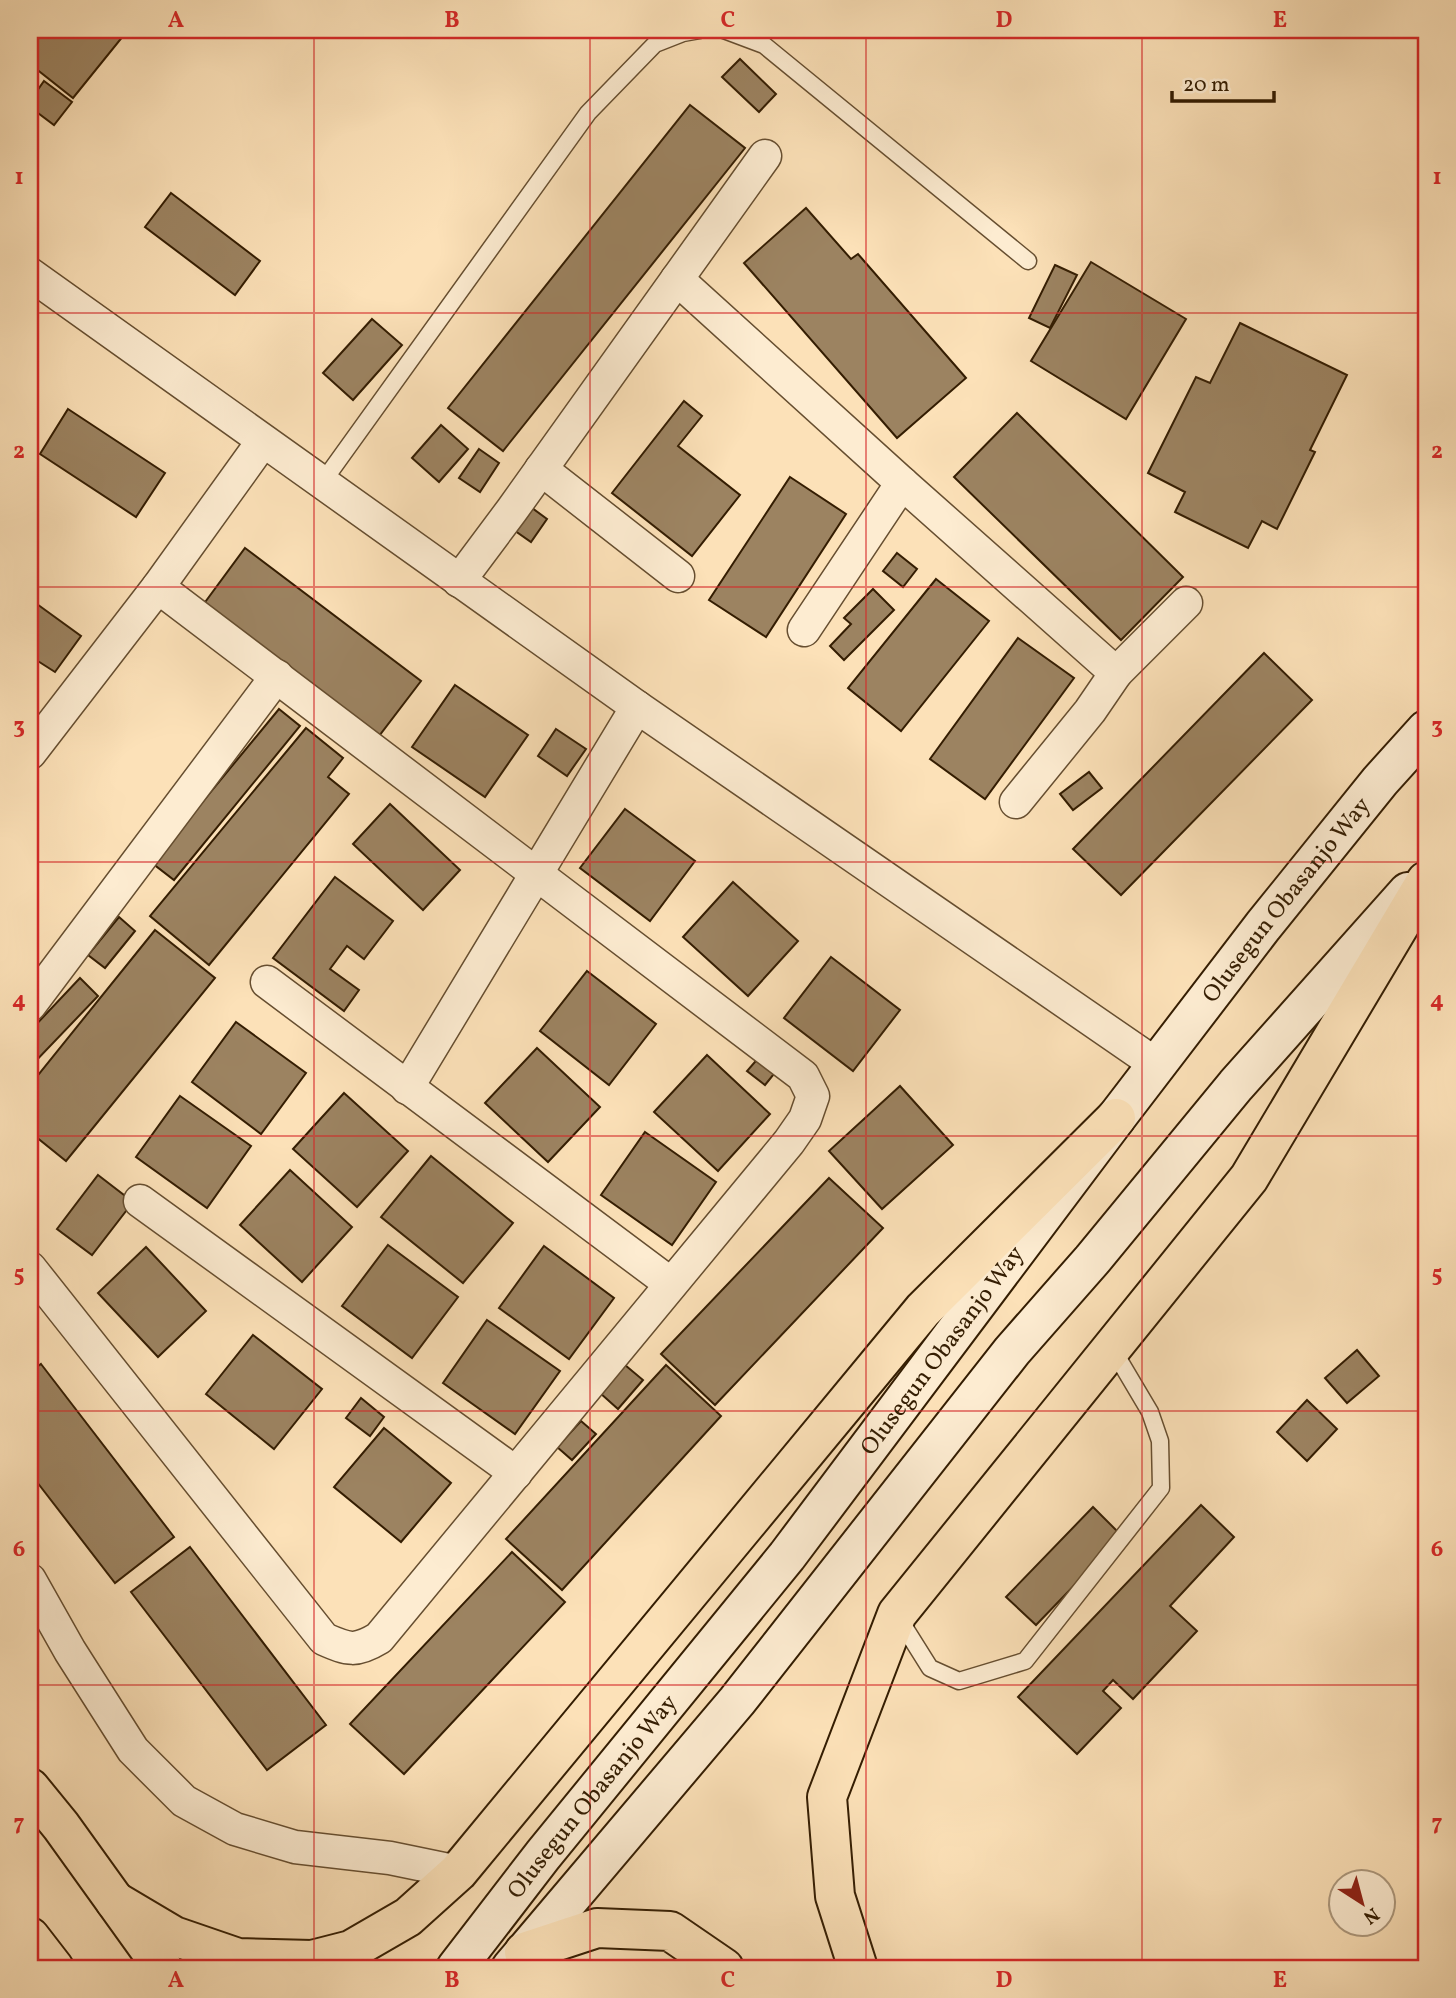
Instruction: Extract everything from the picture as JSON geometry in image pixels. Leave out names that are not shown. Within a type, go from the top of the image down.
[{"type":"highway","points":[[858,1968],[835,1896],[827,1797],[897,1615],[1249,1178],[1426,881]]},
{"type":"highway","points":[[115,1901],[174,1936],[238,1958],[312,1960],[351,1950],[408,1917],[458,1871],[923,1310],[1116,1118]]},
{"type":"highway","points":[[30,1788],[61,1826],[163,1968]]},
{"type":"highway","points":[[517,1960],[597,1928],[670,1931],[724,1968]]},
{"type":"highway","points":[[30,1937],[54,1968]]},
{"type":"main road","name":"Olusegun Obasanjo Way","points":[[456,1968],[552,1844],[787,1556],[1116,1118],[1272,916],[1380,782],[1426,730]]},
{"type":"main road","name":"Olusegun Obasanjo Way","points":[[517,1960],[737,1701],[1012,1351],[1092,1260],[1236,1085],[1426,872]]},
{"type":"street","points":[[459,581],[765,156]]},
{"type":"street","points":[[30,274],[637,707],[1157,1065]]},
{"type":"street","points":[[677,279],[1116,673]]},
{"type":"street","points":[[30,752],[158,587],[263,441]]},
{"type":"street","points":[[541,469],[678,576]]},
{"type":"street","points":[[804,630],[902,483]]},
{"type":"street","points":[[30,1268],[324,1639],[343,1648],[363,1648],[379,1638],[789,1142],[805,1119],[813,1097],[803,1076],[158,587]]},
{"type":"street","points":[[1016,802],[1090,711],[1116,673],[1186,603]]},
{"type":"street","points":[[30,1005],[277,676]]},
{"type":"street","points":[[407,1088],[637,707]]},
{"type":"street","points":[[267,982],[671,1284]]},
{"type":"street","points":[[140,1201],[516,1473]]},
{"type":"street","points":[[30,1580],[70,1651],[133,1750],[184,1801],[235,1829],[295,1847],[390,1858],[458,1871]]},
{"type":"lane","points":[[724,30],[764,45],[1028,261]]},
{"type":"lane","points":[[322,483],[588,113],[655,44],[689,31]]},
{"type":"lane","points":[[897,1615],[930,1668],[959,1681],[1025,1661],[1161,1488],[1160,1441],[1150,1412],[1112,1348]]},
{"type":"building","points":[[37,30],[128,30],[73,98],[30,64],[30,39]]},
{"type":"building","points":[[740,59],[776,94],[759,112],[722,77]]},
{"type":"building","points":[[44,81],[72,102],[54,125],[30,107],[30,101]]},
{"type":"building","points":[[690,105],[745,148],[503,451],[448,408]]},
{"type":"building","points":[[171,193],[260,261],[235,295],[145,227]]},
{"type":"building","points":[[806,208],[851,259],[858,254],[966,378],[897,438],[744,263]]},
{"type":"building","points":[[1091,262],[1186,319],[1126,419],[1031,361]]},
{"type":"building","points":[[1055,265],[1077,275],[1050,328],[1029,318]]},
{"type":"building","points":[[372,319],[402,345],[353,400],[323,373]]},
{"type":"building","points":[[1240,323],[1347,375],[1310,450],[1315,452],[1277,529],[1262,521],[1248,548],[1175,512],[1185,492],[1148,473],[1196,377],[1210,383]]},
{"type":"building","points":[[684,401],[702,416],[678,446],[740,495],[692,556],[612,493]]},
{"type":"building","points":[[68,409],[165,473],[136,517],[40,454]]},
{"type":"building","points":[[1017,413],[1183,577],[1121,640],[954,477]]},
{"type":"building","points":[[441,425],[468,449],[439,482],[412,458]]},
{"type":"building","points":[[479,449],[499,463],[480,492],[459,478]]},
{"type":"building","points":[[790,477],[846,514],[766,637],[709,600]]},
{"type":"building","points":[[528,505],[547,519],[531,542],[511,528]]},
{"type":"building","points":[[245,548],[421,681],[379,736],[203,605]]},
{"type":"building","points":[[897,553],[917,569],[903,587],[883,571]]},
{"type":"building","points":[[936,579],[989,621],[901,731],[848,688]]},
{"type":"building","points":[[873,589],[894,610],[844,660],[830,646],[851,624],[844,618]]},
{"type":"building","points":[[30,599],[81,636],[55,672],[30,656]]},
{"type":"building","points":[[1018,638],[1074,678],[985,799],[930,759]]},
{"type":"building","points":[[1264,653],[1312,700],[1121,895],[1073,849]]},
{"type":"building","points":[[455,685],[528,735],[485,797],[412,747]]},
{"type":"building","points":[[279,709],[300,726],[174,880],[152,863]]},
{"type":"building","points":[[306,728],[343,758],[328,777],[349,794],[209,965],[150,916]]},
{"type":"building","points":[[556,729],[586,749],[567,776],[538,756]]},
{"type":"building","points":[[1089,772],[1102,788],[1073,810],[1060,794]]},
{"type":"building","points":[[390,804],[460,870],[423,910],[353,844]]},
{"type":"building","points":[[625,809],[695,861],[650,921],[580,868]]},
{"type":"building","points":[[335,877],[393,921],[364,959],[347,946],[330,969],[359,990],[344,1011],[273,958]]},
{"type":"building","points":[[733,882],[798,941],[748,996],[683,937]]},
{"type":"building","points":[[119,917],[135,931],[105,968],[88,955]]},
{"type":"building","points":[[155,930],[215,978],[66,1161],[30,1132],[30,1085]]},
{"type":"building","points":[[831,957],[900,1010],[853,1071],[784,1018]]},
{"type":"building","points":[[587,971],[656,1024],[609,1085],[540,1031]]},
{"type":"building","points":[[80,978],[98,996],[30,1067],[30,1031]]},
{"type":"building","points":[[236,1022],[306,1073],[261,1134],[192,1082]]},
{"type":"building","points":[[537,1048],[600,1107],[548,1162],[485,1103]]},
{"type":"building","points":[[707,1055],[770,1114],[718,1171],[654,1112]]},
{"type":"building","points":[[761,1055],[778,1069],[765,1085],[747,1071]]},
{"type":"building","points":[[900,1086],[953,1145],[882,1209],[829,1151]]},
{"type":"building","points":[[344,1093],[408,1151],[357,1207],[293,1149]]},
{"type":"building","points":[[180,1096],[251,1146],[207,1208],[136,1157]]},
{"type":"building","points":[[645,1132],[716,1182],[672,1245],[601,1195]]},
{"type":"building","points":[[431,1156],[513,1223],[463,1283],[381,1217]]},
{"type":"building","points":[[290,1170],[352,1227],[302,1282],[240,1225]]},
{"type":"building","points":[[98,1175],[133,1202],[92,1255],[57,1229]]},
{"type":"building","points":[[829,1178],[883,1228],[715,1405],[661,1354]]},
{"type":"building","points":[[388,1245],[458,1297],[412,1358],[342,1306]]},
{"type":"building","points":[[544,1246],[614,1298],[569,1359],[499,1308]]},
{"type":"building","points":[[146,1247],[206,1311],[158,1357],[98,1293]]},
{"type":"building","points":[[487,1320],[560,1371],[515,1434],[443,1383]]},
{"type":"building","points":[[253,1335],[322,1389],[274,1449],[206,1394]]},
{"type":"building","points":[[1357,1350],[1379,1376],[1347,1403],[1325,1378]]},
{"type":"building","points":[[41,1364],[174,1537],[115,1583],[30,1473],[30,1372]]},
{"type":"building","points":[[625,1365],[643,1380],[618,1409],[600,1393]]},
{"type":"building","points":[[666,1365],[721,1416],[562,1590],[506,1539]]},
{"type":"building","points":[[361,1398],[384,1417],[370,1436],[346,1418]]},
{"type":"building","points":[[1307,1400],[1337,1429],[1307,1461],[1277,1432]]},
{"type":"building","points":[[581,1421],[596,1434],[572,1460],[557,1447]]},
{"type":"building","points":[[384,1428],[451,1483],[401,1542],[334,1487]]},
{"type":"building","points":[[1201,1505],[1234,1537],[1170,1606],[1197,1631],[1133,1699],[1113,1680],[1103,1691],[1121,1708],[1077,1754],[1018,1697]]},
{"type":"building","points":[[1093,1507],[1122,1536],[1036,1625],[1006,1597]]},
{"type":"building","points":[[190,1547],[326,1725],[267,1770],[131,1592]]},
{"type":"building","points":[[512,1552],[565,1602],[404,1774],[350,1724]]}]
